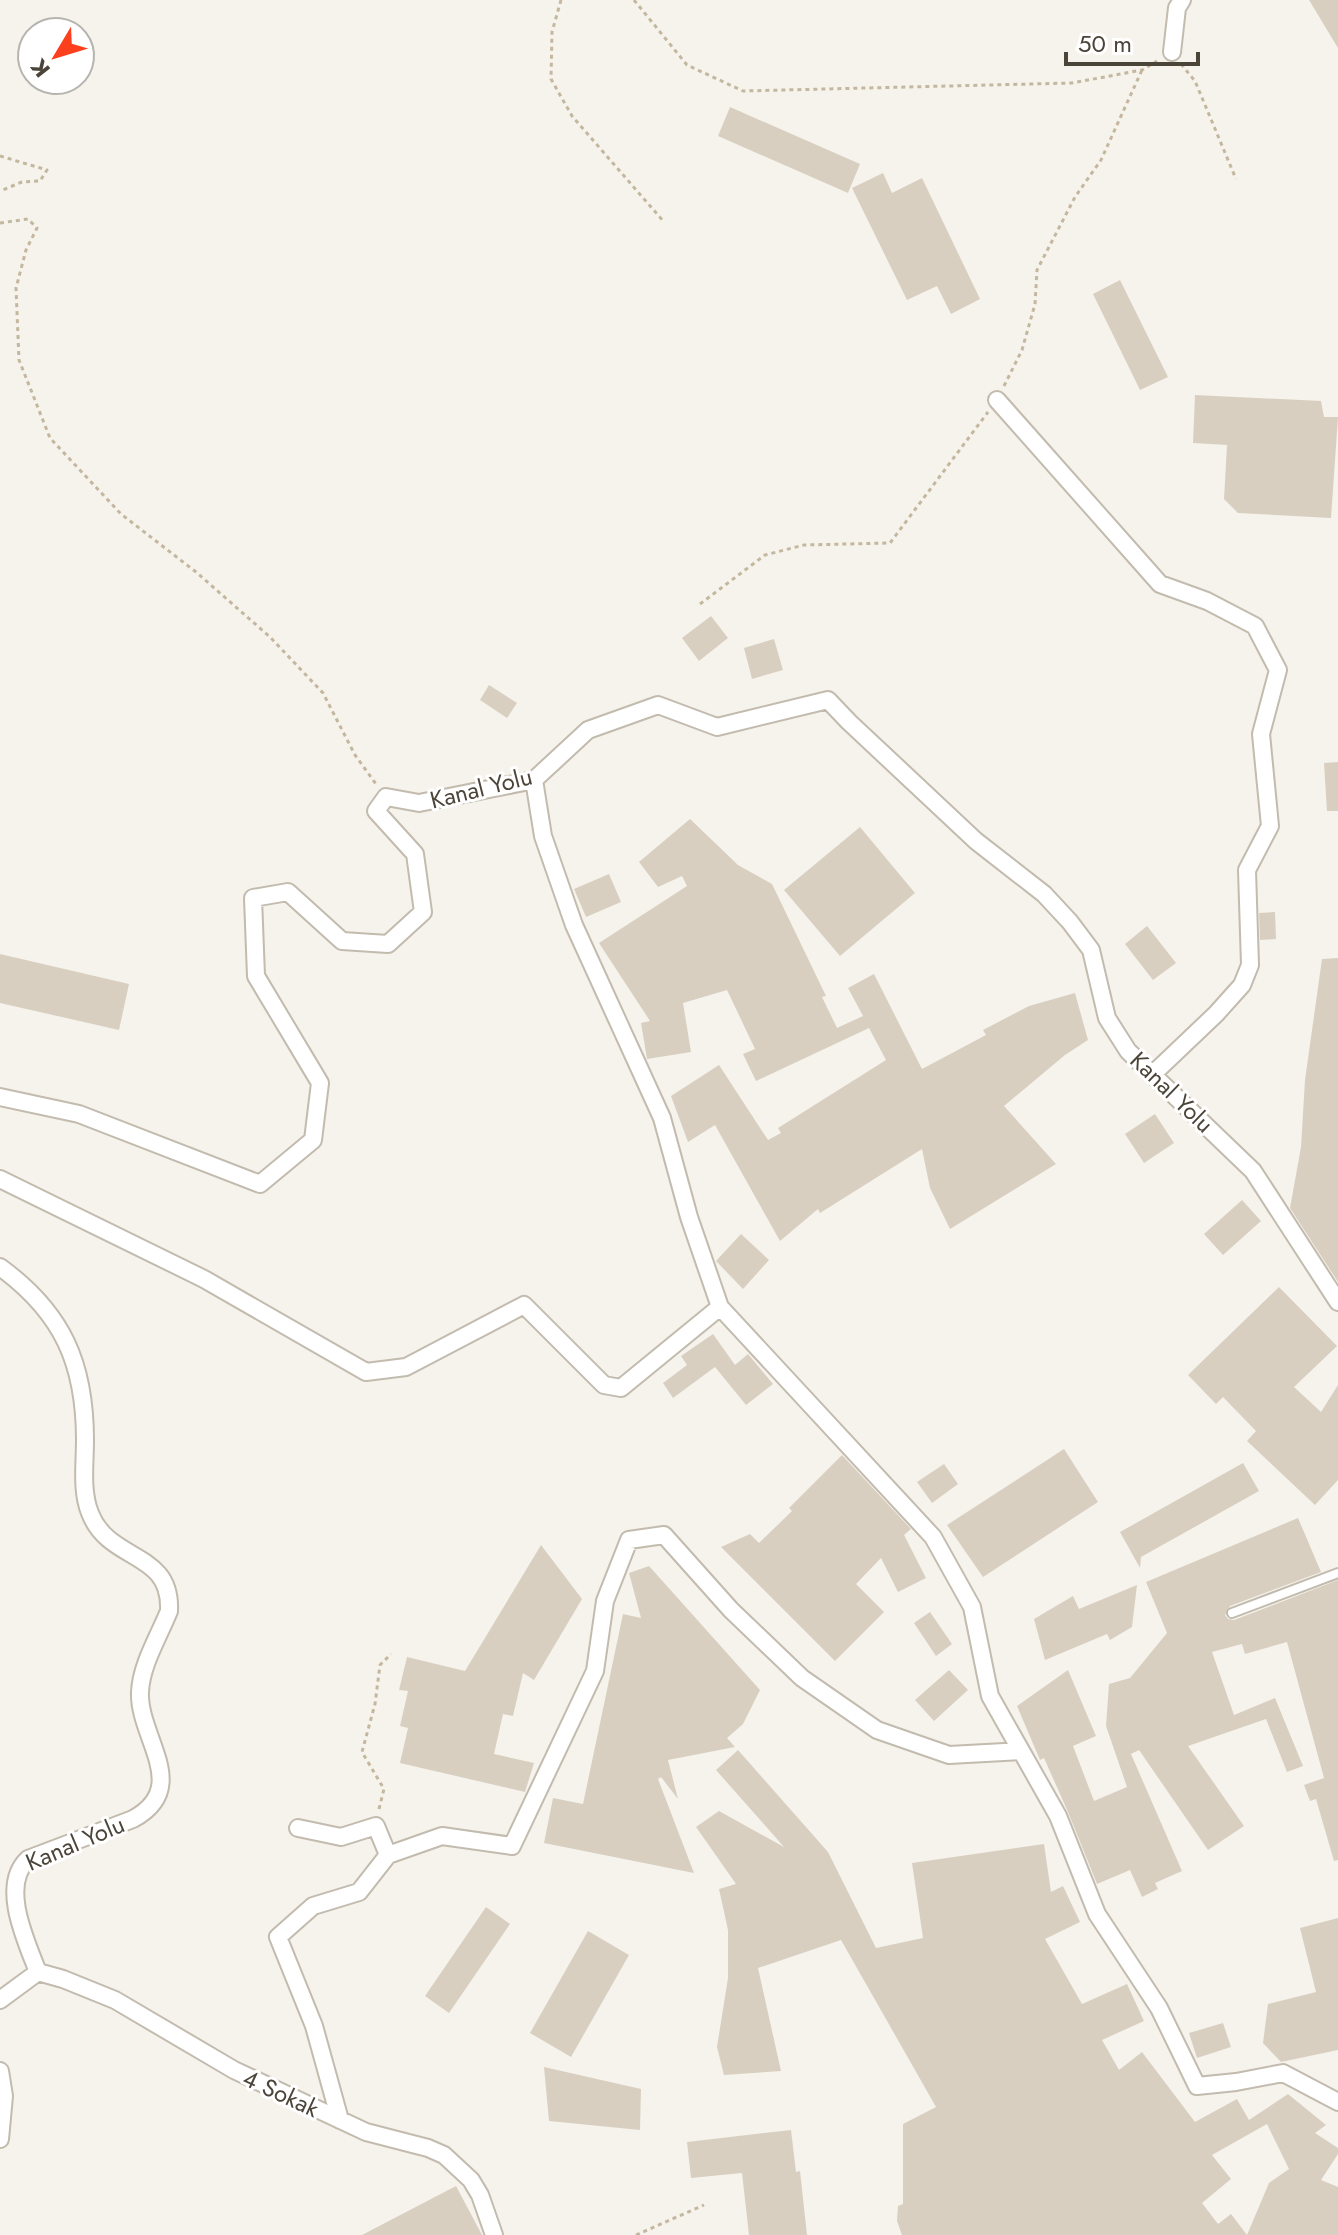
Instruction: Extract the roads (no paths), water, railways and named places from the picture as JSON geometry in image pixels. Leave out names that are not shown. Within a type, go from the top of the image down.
[{"type":"street","points":[[1172,52],[1177,8],[1182,0]]},
{"type":"street","points":[[997,400],[1160,584],[1207,601],[1255,626],[1278,670],[1261,734],[1270,826],[1247,870],[1250,965],[1242,985],[1154,1073]]},
{"type":"street","name":"Kanal Yolu","points":[[0,1097],[79,1114],[260,1184],[313,1140],[320,1083],[256,976],[253,898],[288,892],[342,941],[388,944],[423,912],[415,854],[376,811],[386,797],[419,803],[534,780],[588,730],[658,705],[717,727],[828,700],[965,831],[1044,894],[1070,922],[1091,950],[1107,1018],[1128,1051],[1253,1171],[1338,1302]]},
{"type":"street","points":[[534,780],[543,836],[574,925],[662,1118],[689,1217],[720,1307],[933,1537],[972,1607],[990,1696],[1058,1816],[1097,1914],[1159,2008],[1197,2086],[1283,2073],[1338,2102]]},
{"type":"street","points":[[0,1179],[204,1279],[366,1372],[406,1367],[524,1305],[604,1385],[621,1388],[720,1307]]},
{"type":"street","name":"Kanal Yolu","points":[[0,1267],[46,1309],[71,1350],[83,1392],[85,1495],[93,1521],[110,1543],[151,1565],[161,1576],[170,1600],[169,1611],[141,1681],[142,1711],[162,1780],[155,1802],[133,1819],[28,1859],[18,1865],[12,1874],[9,1897],[38,1972]]},
{"type":"street","points":[[340,2120],[314,2026],[278,1937],[313,1906],[359,1892],[388,1855],[442,1836],[512,1846],[595,1671],[605,1601],[629,1540],[664,1535],[731,1610],[802,1678],[877,1730],[949,1755],[1021,1751]]},
{"type":"street","points":[[298,1828],[341,1837],[376,1826],[388,1855]]},
{"type":"street","points":[[0,2000],[38,1972]]},
{"type":"street","name":"4 Sokak","points":[[38,1972],[115,2000],[234,2070],[366,2132],[428,2148],[458,2166],[480,2195],[494,2235]]},
{"type":"street","points":[[0,2071],[4,2096],[0,2139]]},
{"type":"lane","points":[[1232,1613],[1338,1573]]}]
